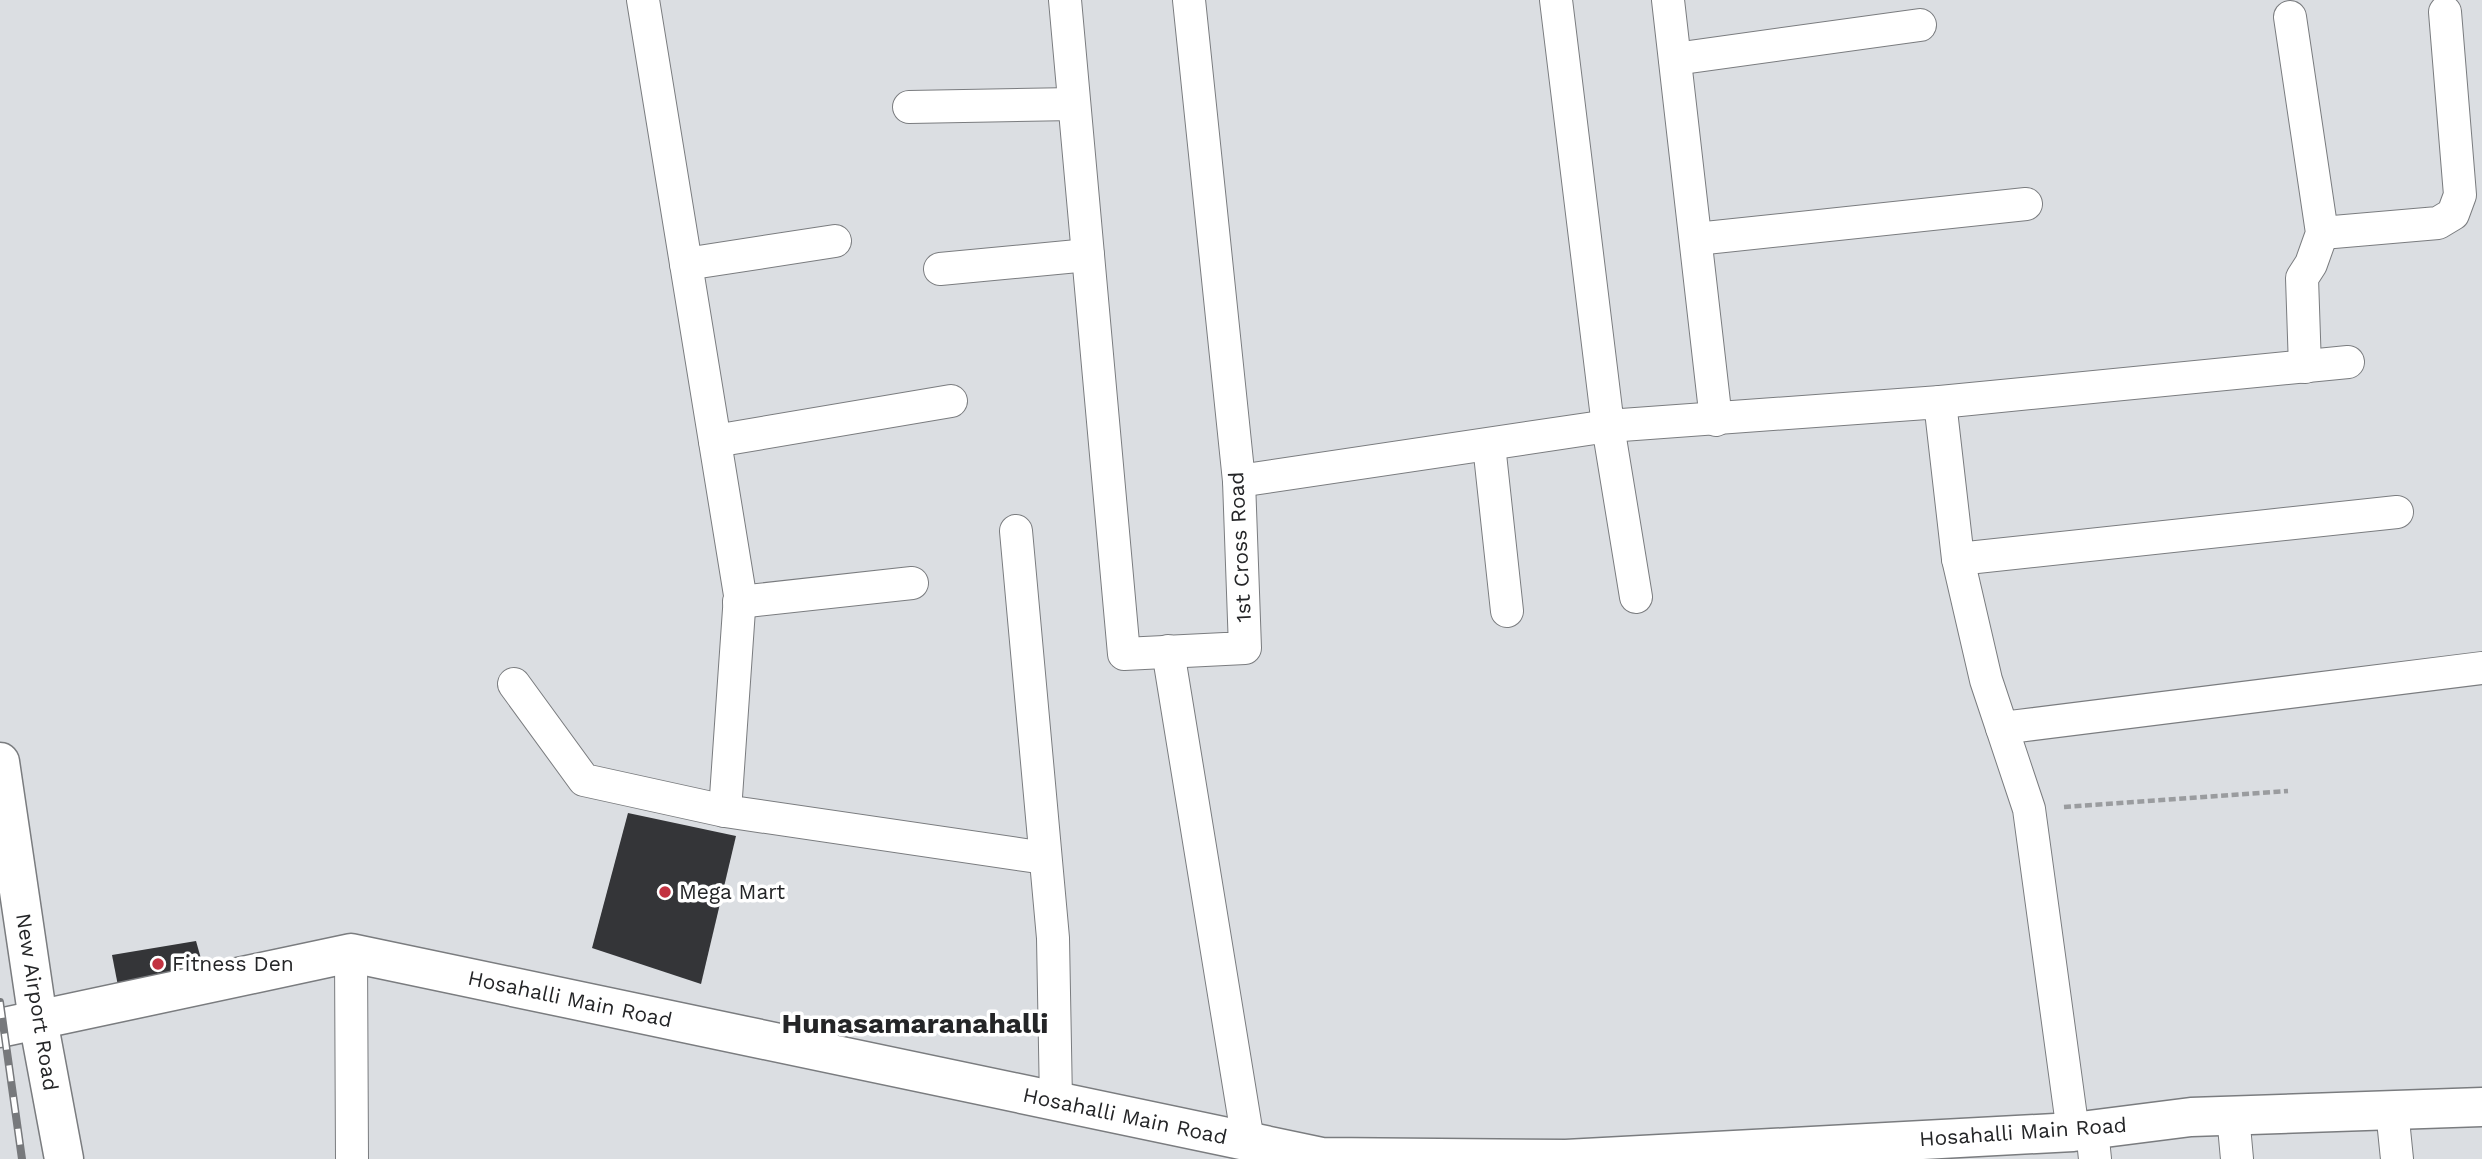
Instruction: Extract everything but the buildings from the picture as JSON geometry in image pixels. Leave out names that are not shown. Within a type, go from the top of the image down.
[{"type":"street","points":[[643,0],[739,602],[725,811]]},
{"type":"street","points":[[1065,0],[1124,654],[1168,651],[1248,1141]]},
{"type":"street","name":"1st Cross Road","points":[[1168,651],[1245,648],[1239,481],[1189,0]]},
{"type":"street","points":[[1556,0],[1608,426],[1636,597]]},
{"type":"street","points":[[1668,0],[1716,420]]},
{"type":"street","points":[[2322,233],[2438,223],[2453,214],[2460,195],[2445,12]]},
{"type":"street","points":[[2290,17],[2322,233],[2311,264],[2302,278],[2305,367]]},
{"type":"street","points":[[1675,59],[1920,25]]},
{"type":"street","points":[[909,107],[1074,104]]},
{"type":"street","points":[[1696,239],[2026,204]]},
{"type":"street","points":[[686,264],[835,241]]},
{"type":"street","points":[[940,269],[1088,255]]},
{"type":"street","points":[[1239,481],[1608,426],[1940,402],[2348,362]]},
{"type":"street","points":[[715,441],[951,401]]},
{"type":"street","points":[[1940,402],[1958,559],[1986,680],[2029,809],[2087,1140]]},
{"type":"street","points":[[1489,444],[1507,611]]},
{"type":"street","points":[[1958,559],[2397,513]]},
{"type":"street","points":[[1016,531],[1052,938],[1056,1101]]},
{"type":"street","points":[[739,602],[912,583]]},
{"type":"street","points":[[2002,728],[2482,668]]},
{"type":"street","points":[[514,684],[583,780],[725,811],[1045,858]]},
{"type":"street","name":"New Airport Road","points":[[0,762],[38,1020],[64,1159]]},
{"type":"street","points":[[351,953],[353,1159]]},
{"type":"street","name":"Hosahalli Main Road","points":[[0,1028],[351,953],[1322,1158],[1566,1159],[1953,1149],[2087,1140],[2191,1117],[2482,1107]]},
{"type":"street","points":[[2392,1110],[2397,1159]]},
{"type":"street","points":[[2233,1115],[2237,1159]]},
{"type":"path","points":[[2029,809],[2288,791]]},
{"type":"railway","points":[[0,1002],[22,1159]]},
{"type":"place","name":"Mega Mart","points":[[665,892]]},
{"type":"place","name":"Fitness Den","points":[[158,964]]},
{"type":"district","name":"Hunasamaranahalli","points":[[915,1023]]}]
